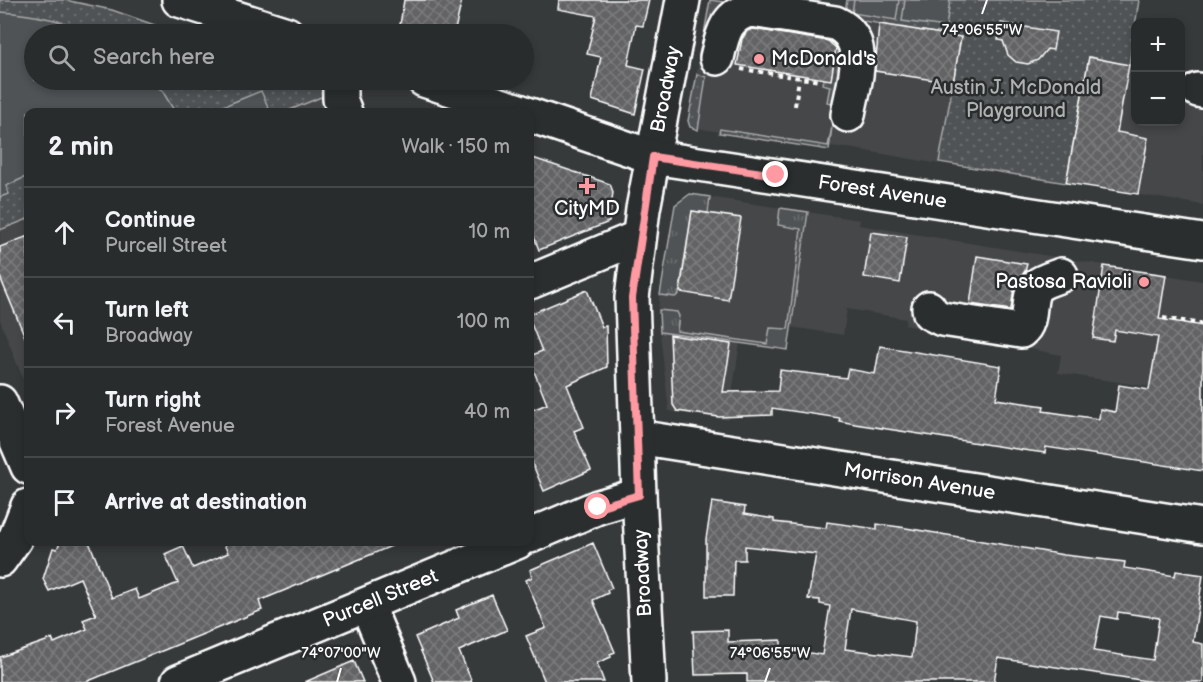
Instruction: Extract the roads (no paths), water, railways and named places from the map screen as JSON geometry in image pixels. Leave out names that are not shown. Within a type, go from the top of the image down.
[{"type":"street","points":[[179,0],[255,24]]},
{"type":"street","name":"Broadway","points":[[649,682],[632,298],[639,237],[683,0]]},
{"type":"street","points":[[728,63],[728,24],[743,11],[752,10],[835,23],[847,29],[857,46],[848,115]]},
{"type":"street","points":[[340,90],[343,108]]},
{"type":"street","points":[[455,90],[510,108]]},
{"type":"street","name":"Forest Avenue","points":[[534,116],[653,157],[1203,241]]},
{"type":"street","points":[[534,280],[639,237]]},
{"type":"street","points":[[929,308],[930,313],[942,319],[1022,331],[1028,323],[1034,290],[1043,282],[1061,275]]},
{"type":"street","points":[[0,402],[24,458]]},
{"type":"street","name":"Morrison Avenue","points":[[637,437],[1203,526]]},
{"type":"street","points":[[534,534],[598,507],[639,495]]},
{"type":"street","points":[[0,560],[15,539],[24,516]]},
{"type":"street","name":"Purcell Street","points":[[178,682],[507,546]]},
{"type":"street","points":[[367,605],[399,682]]},
{"type":"place","name":"McDonald's","points":[[759,59]]},
{"type":"place","name":"CityMD","points":[[587,186]]},
{"type":"place","name":"Pastosa Ravioli","points":[[1144,282]]},
{"type":"park label","name":"Austin J. McDonald Playground","points":[[1016,100]]}]
